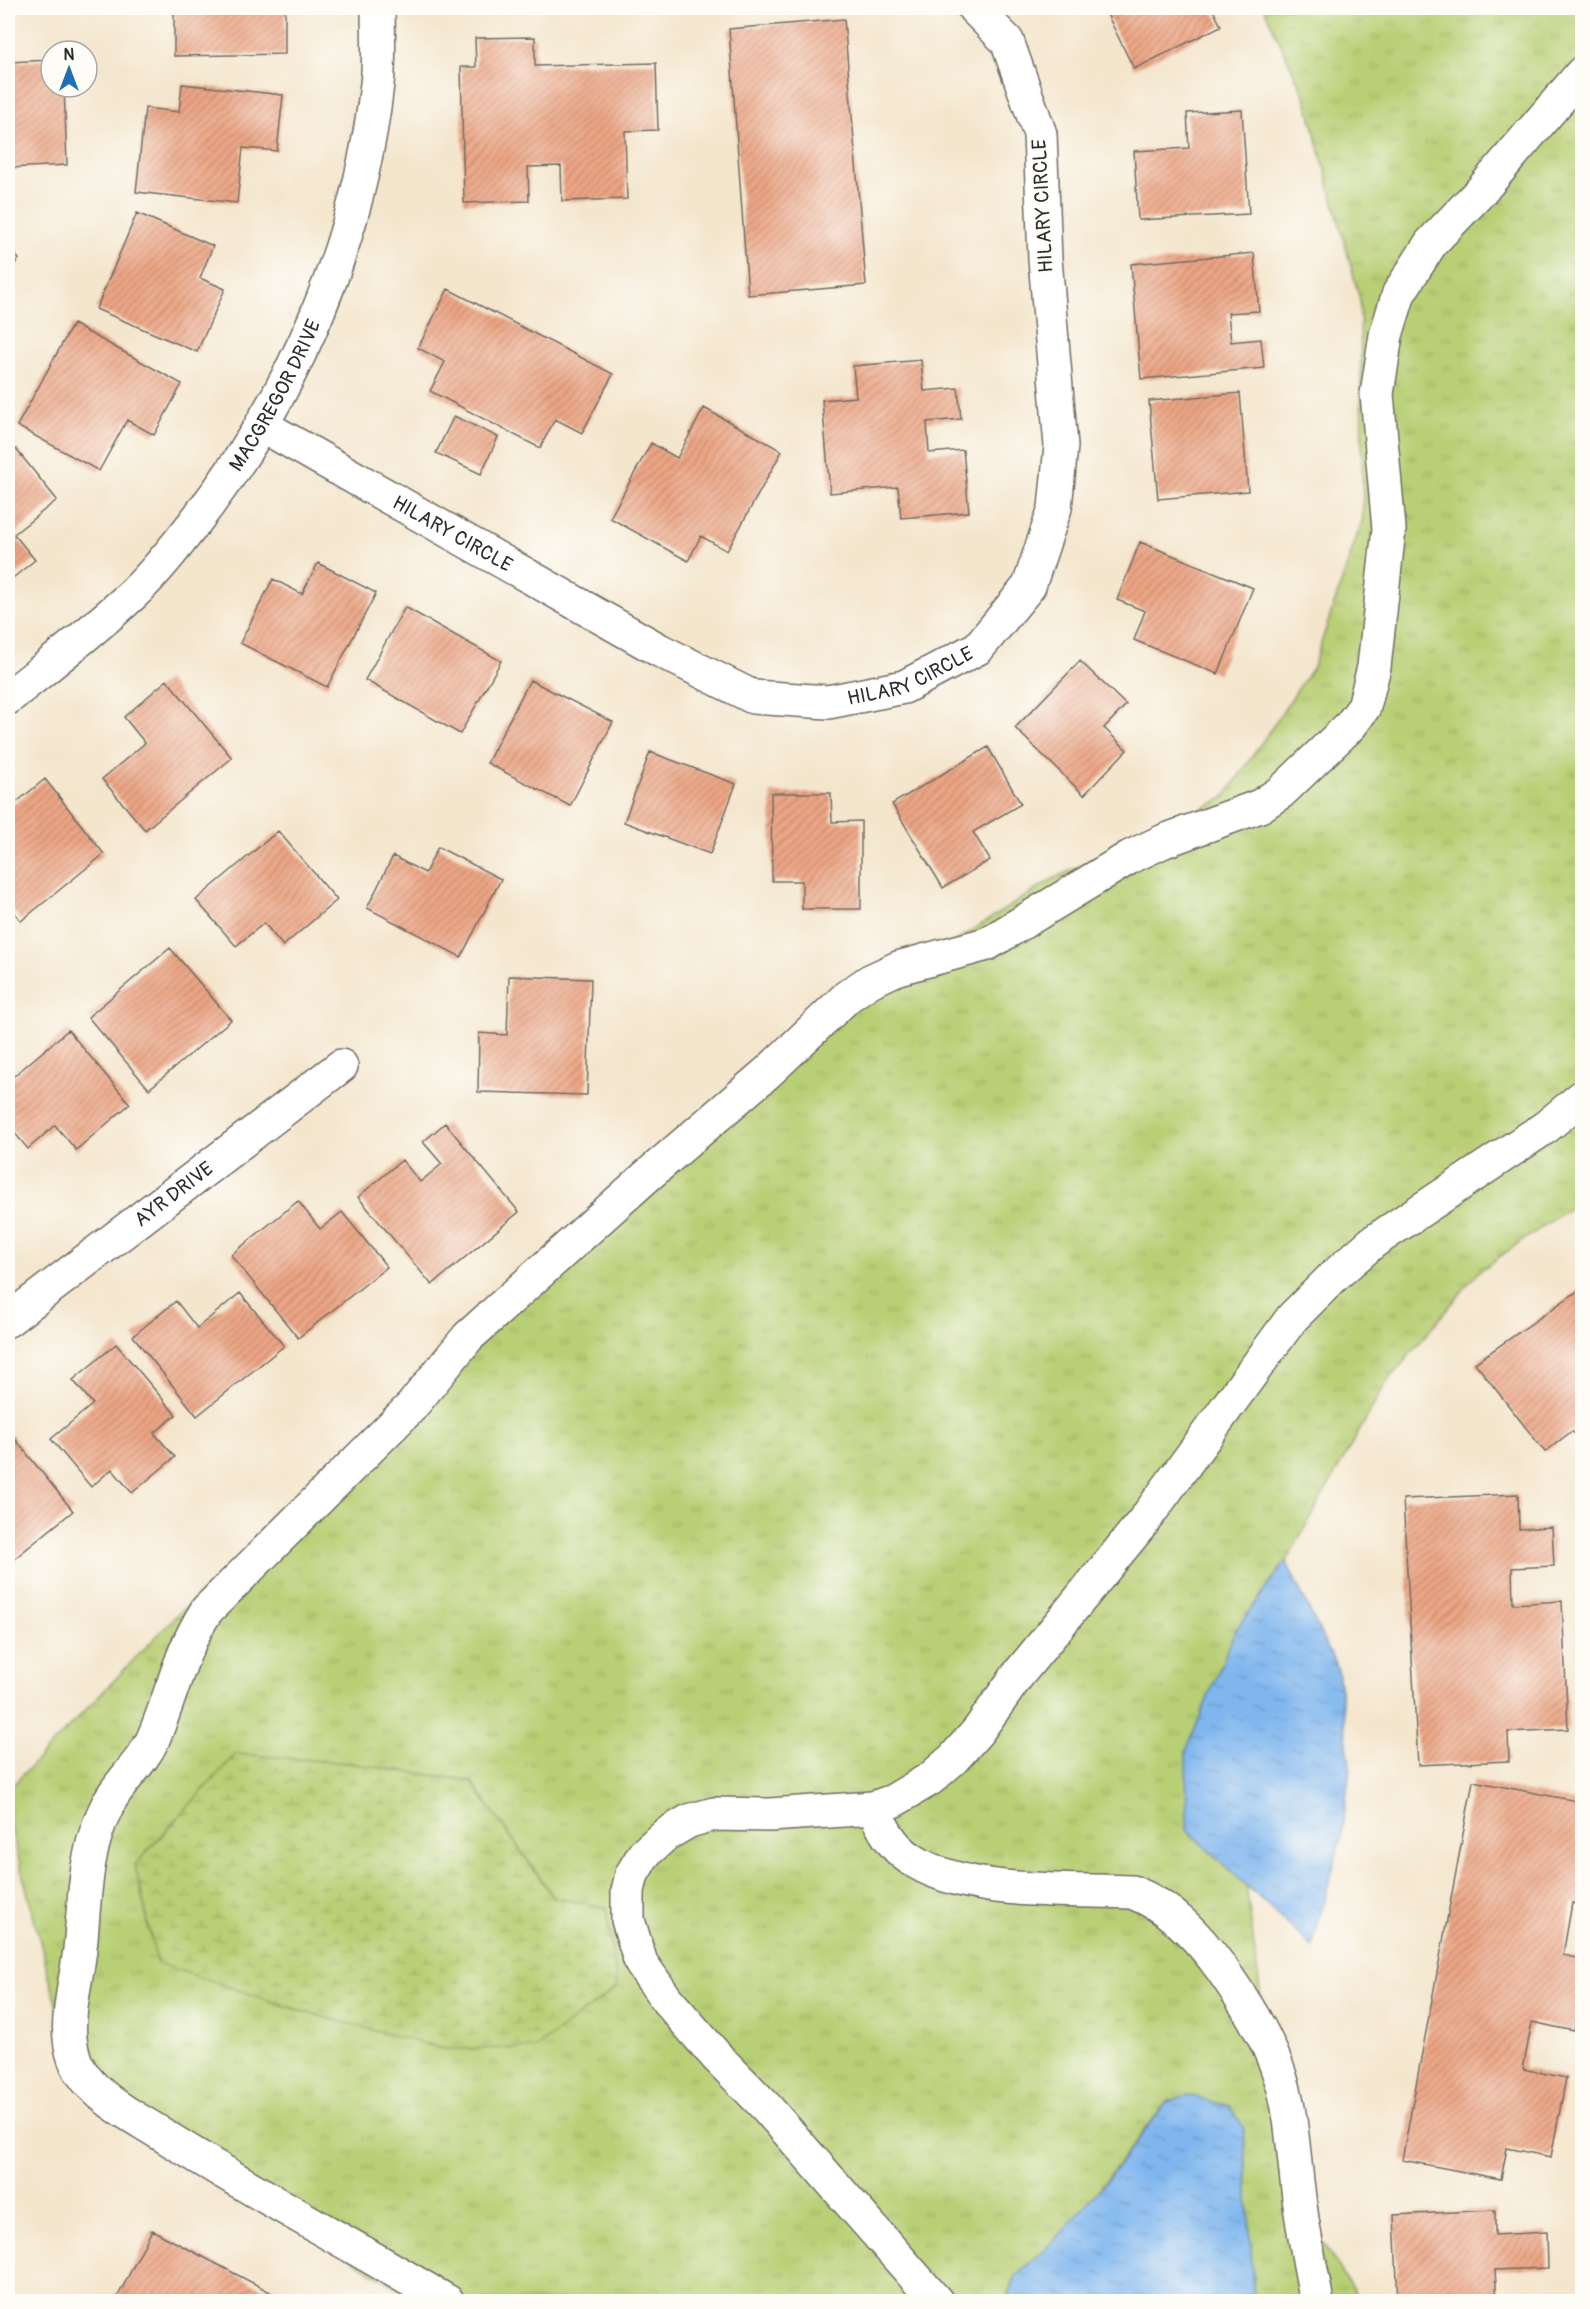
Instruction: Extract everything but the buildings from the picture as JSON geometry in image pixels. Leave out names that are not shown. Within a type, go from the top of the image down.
[{"type":"street","name":"MACGREGOR DRIVE","points":[[8,698],[71,648],[134,592],[184,536],[232,474],[263,426],[318,317],[349,227],[364,168],[378,82],[378,8]]},
{"type":"street","name":"HILARY CIRCLE","points":[[263,426],[659,650],[753,697],[828,702],[904,687],[978,648],[1029,586],[1055,508],[1061,446],[1045,259],[1040,134],[1007,41],[974,8]]},
{"type":"street","points":[[448,2301],[254,2192],[112,2103],[82,2074],[74,2059],[70,2022],[80,1950],[85,1873],[91,1849],[108,1802],[133,1772],[153,1740],[190,1635],[207,1610],[411,1407],[468,1337],[647,1176],[768,1072],[848,996],[870,981],[898,968],[987,944],[1130,857],[1164,841],[1260,806],[1281,792],[1350,726],[1365,707],[1374,667],[1389,529],[1377,394],[1386,335],[1399,293],[1431,243],[1481,191],[1582,73]]},
{"type":"street","name":"AYR DRIVE","points":[[8,1320],[340,1066]]},
{"type":"street","points":[[937,2301],[767,2108],[718,2058],[667,2000],[641,1964],[628,1920],[628,1891],[632,1874],[644,1854],[665,1835],[688,1821],[714,1814],[770,1815],[873,1808],[893,1801],[930,1779],[960,1752],[1017,1676],[1143,1522],[1292,1318],[1325,1284],[1373,1242],[1546,1127],[1582,1097]]},
{"type":"street","points":[[873,1808],[893,1844],[910,1859],[930,1870],[990,1885],[1132,1892],[1153,1900],[1178,1919],[1212,1955],[1263,2032],[1281,2077],[1289,2112],[1298,2194],[1317,2301]]},
{"type":"green space","points":[[1264,8],[1582,8],[1582,1199],[1478,1272],[1387,1382],[1286,1561],[1187,1830],[1246,1885],[1286,2186],[1360,2301],[1254,2301],[1244,2129],[1167,2102],[1072,2222],[1019,2274],[1009,2291],[1007,2301],[418,2301],[77,2084],[8,1818],[8,1790],[179,1613],[816,1030],[1051,880],[1224,798],[1313,667],[1363,518],[1360,300],[1306,99]],"holes":[[[348,1763],[471,1781],[555,1899]]]},
{"type":"green space","points":[[236,1754],[348,1763],[471,1781],[554,1898],[606,1907],[617,1987],[536,2048],[444,2049],[301,2011],[157,1963],[135,1865]]},
{"type":"water","points":[[1286,1561],[1338,1670],[1350,1768],[1341,1838],[1312,1947],[1187,1830],[1186,1751],[1235,1631]]},
{"type":"water","points":[[1187,2095],[1229,2106],[1244,2129],[1254,2301],[1007,2301],[1016,2276],[1057,2238],[1109,2178],[1167,2102]]}]
